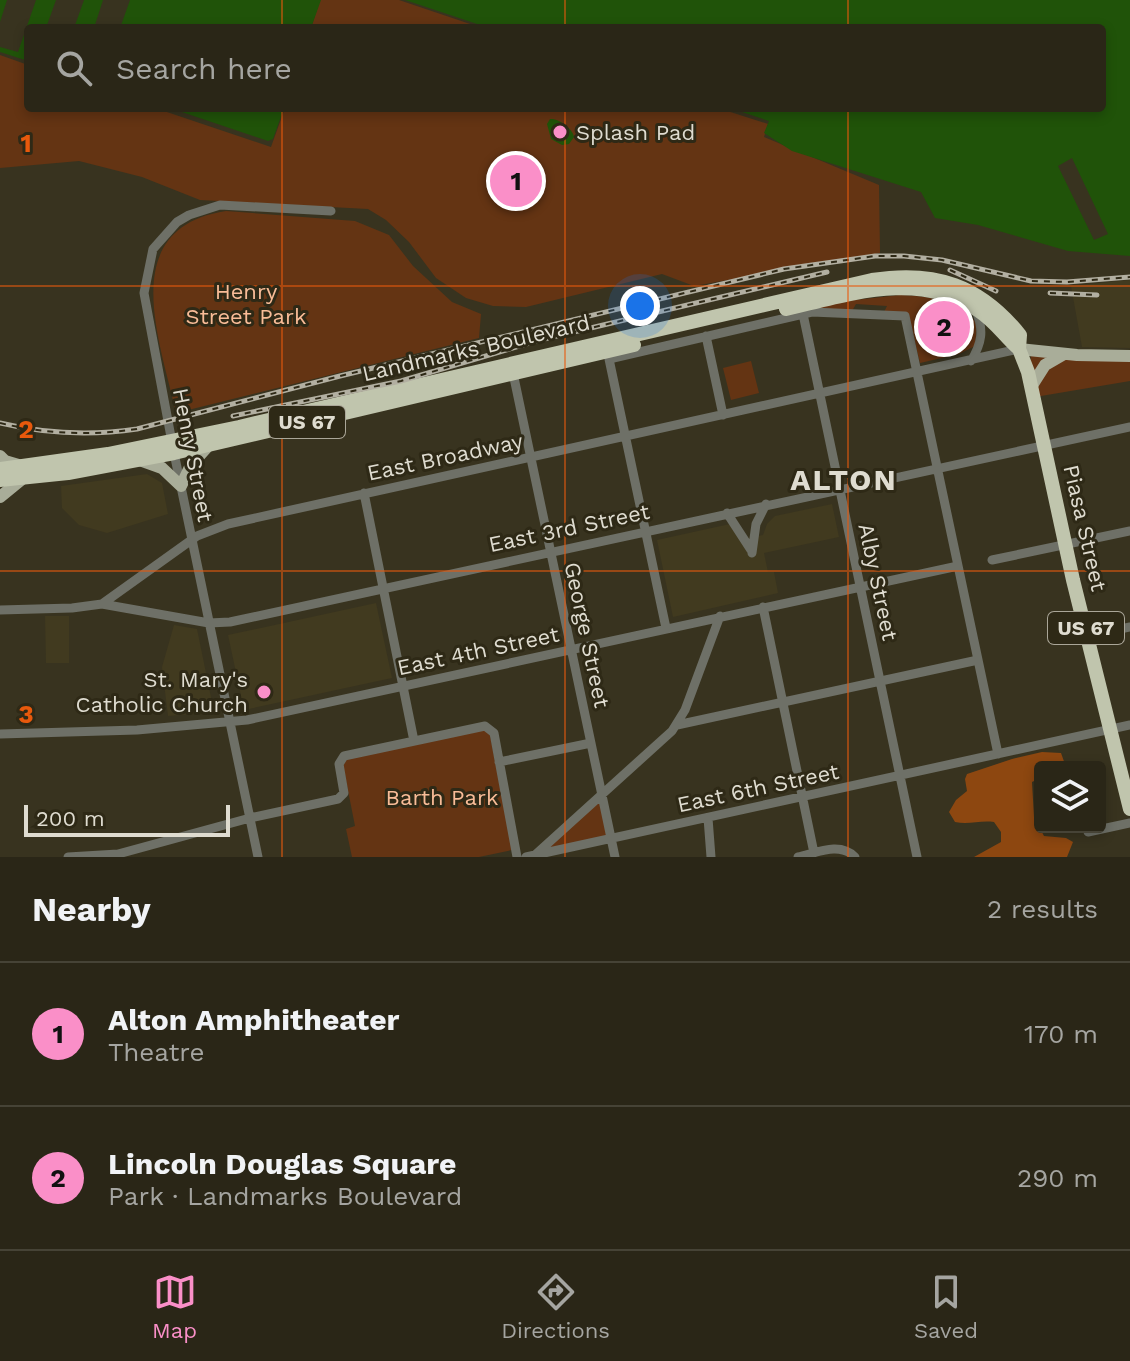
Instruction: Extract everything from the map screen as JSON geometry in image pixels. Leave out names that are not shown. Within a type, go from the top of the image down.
[{"type":"highway","name":"Landmarks Boulevard","points":[[0,480],[25,472],[173,447],[823,290],[900,275],[957,284],[987,302],[1020,335],[1019,349]]},
{"type":"highway","name":"Landmarks Boulevard","points":[[0,469],[68,473],[137,459],[173,447],[208,446],[875,289],[905,287],[931,290],[971,306],[989,318],[1019,349]]},
{"type":"highway","name":"Piasa Street","points":[[1019,349],[1031,387],[1065,544],[1130,809]]},
{"type":"main road","points":[[1019,349],[1130,356]]},
{"type":"main road","points":[[1031,387],[1045,365],[1064,354]]},
{"type":"main road","points":[[137,459],[162,468],[181,486],[195,458],[208,446]]},
{"type":"main road","points":[[0,456],[25,472],[0,497]]},
{"type":"street","name":"Henry Street","points":[[258,857],[144,293],[150,260],[160,239],[177,222],[220,205],[331,211]]},
{"type":"street","points":[[971,306],[976,310],[983,330],[971,361]]},
{"type":"street","points":[[666,628],[609,359],[820,311],[905,316],[998,754]]},
{"type":"street","name":"Alby Street","points":[[803,314],[917,857]]},
{"type":"street","points":[[706,336],[723,415]]},
{"type":"street","name":"East Broadway","points":[[102,604],[192,539],[228,524],[1019,349]]},
{"type":"street","name":"George Street","points":[[513,373],[615,857]]},
{"type":"street","name":"East 3rd Street","points":[[102,604],[209,623],[230,622],[1130,427]]},
{"type":"street","points":[[364,493],[414,741]]},
{"type":"street","points":[[727,513],[742,532],[752,553],[756,524],[766,504]]},
{"type":"street","points":[[992,560],[1130,531]]},
{"type":"street","name":"East 4th Street","points":[[0,734],[137,730],[247,720],[958,566]]},
{"type":"street","points":[[0,610],[102,604]]},
{"type":"street","points":[[763,607],[814,853]]},
{"type":"street","points":[[531,856],[602,796],[677,725],[720,616]]},
{"type":"street","points":[[1088,636],[1130,627]]},
{"type":"street","points":[[677,725],[978,660]]},
{"type":"street","name":"East 6th Street","points":[[531,856],[1130,725]]},
{"type":"street","points":[[68,857],[110,855],[340,798],[344,793],[339,764],[341,758],[483,726],[494,733],[517,857]]},
{"type":"street","points":[[499,762],[591,743]]},
{"type":"street","points":[[708,818],[711,857]]},
{"type":"street","points":[[1106,828],[1130,823]]},
{"type":"street","points":[[798,857],[846,849],[855,857]]},
{"type":"shaded area","points":[[0,0],[321,0],[312,24],[24,24],[24,60],[0,52]]},
{"type":"shaded area","points":[[405,0],[1130,0],[1130,256],[1068,251],[978,225],[935,218],[921,192],[792,151],[764,133],[769,121],[742,112],[1106,112],[1106,24],[477,24]]},
{"type":"shaded area","points":[[182,112],[283,112],[273,139],[268,141]]},
{"type":"shaded area","name":"Splash Pad","points":[[550,119],[561,122],[571,131],[574,137],[569,144],[562,145],[551,139],[547,124]]},
{"type":"shaded area","points":[[1130,280],[1130,348],[1082,347],[1071,286]]},
{"type":"shaded area","points":[[147,474],[162,483],[168,514],[107,533],[79,525],[62,508],[61,486]]},
{"type":"shaded area","points":[[832,504],[839,537],[764,553],[768,572],[774,572],[778,593],[673,617],[657,540],[730,524],[742,539],[763,535],[767,524],[775,516]]},
{"type":"shaded area","points":[[376,603],[392,678],[244,710],[228,635]]},
{"type":"shaded area","points":[[45,616],[69,616],[69,663],[46,663]]},
{"type":"shaded area","points":[[174,625],[197,629],[214,712],[168,716],[162,667]]},
{"type":"shaded area","points":[[1042,752],[1061,753],[1064,761],[1034,761],[1034,833],[1073,842],[1067,857],[974,857],[1001,842],[1001,832],[994,822],[955,822],[949,812],[956,800],[967,791],[967,774]]},
{"type":"green space","points":[[320,0],[399,0],[470,24],[312,24]]},
{"type":"green space","points":[[0,55],[24,64],[24,112],[167,112],[271,147],[284,112],[730,112],[768,124],[764,137],[879,185],[880,253],[694,286],[662,274],[526,307],[493,306],[466,298],[436,278],[409,242],[386,220],[368,209],[200,200],[142,177],[79,161],[0,168]]},
{"type":"green space","name":"Henry Street Park","points":[[226,211],[355,221],[389,235],[413,266],[452,302],[481,314],[479,338],[176,413],[156,321],[153,291],[157,263],[169,239],[191,222]]},
{"type":"green space","points":[[900,295],[932,298],[962,309],[977,324],[975,346],[959,354],[920,363],[908,313],[884,312],[887,306],[856,304],[852,311],[816,308],[837,302]]},
{"type":"green space","points":[[1031,353],[1130,358],[1130,381],[1035,397],[1030,369]]},
{"type":"green space","points":[[751,361],[759,393],[731,400],[723,368]]},
{"type":"green space","name":"Barth Park","points":[[485,730],[490,735],[512,850],[479,857],[352,857],[346,829],[355,826],[343,765],[348,758]]},
{"type":"green space","points":[[601,800],[609,837],[541,853]]},
{"type":"pier","points":[[7,0],[36,0],[28,24],[24,24],[18,52],[0,47],[0,22]]},
{"type":"pier","points":[[56,0],[84,0],[75,24],[47,24]]},
{"type":"pier","points":[[103,0],[130,0],[121,24],[95,24]]},
{"type":"pier","points":[[1072,158],[1108,234],[1094,240],[1058,166]]},
{"type":"railway","points":[[0,423],[68,433],[137,429],[340,376],[784,269],[875,256],[942,260],[1031,281],[1067,282],[1130,277]]},
{"type":"railway","points":[[950,270],[996,291]]},
{"type":"railway","points":[[233,416],[401,381],[540,340],[827,272]]},
{"type":"railway","points":[[1050,293],[1097,295]]},
{"type":"place","name":"Splash Pad","points":[[560,132]]},
{"type":"place","name":"Alton Amphitheater","points":[[516,181]]},
{"type":"place","name":"Lincoln Douglas Square","points":[[944,327]]},
{"type":"place","name":"St. Mary's Catholic Church","points":[[264,692]]},
{"type":"district","name":"ALTON","points":[[844,479]]}]
